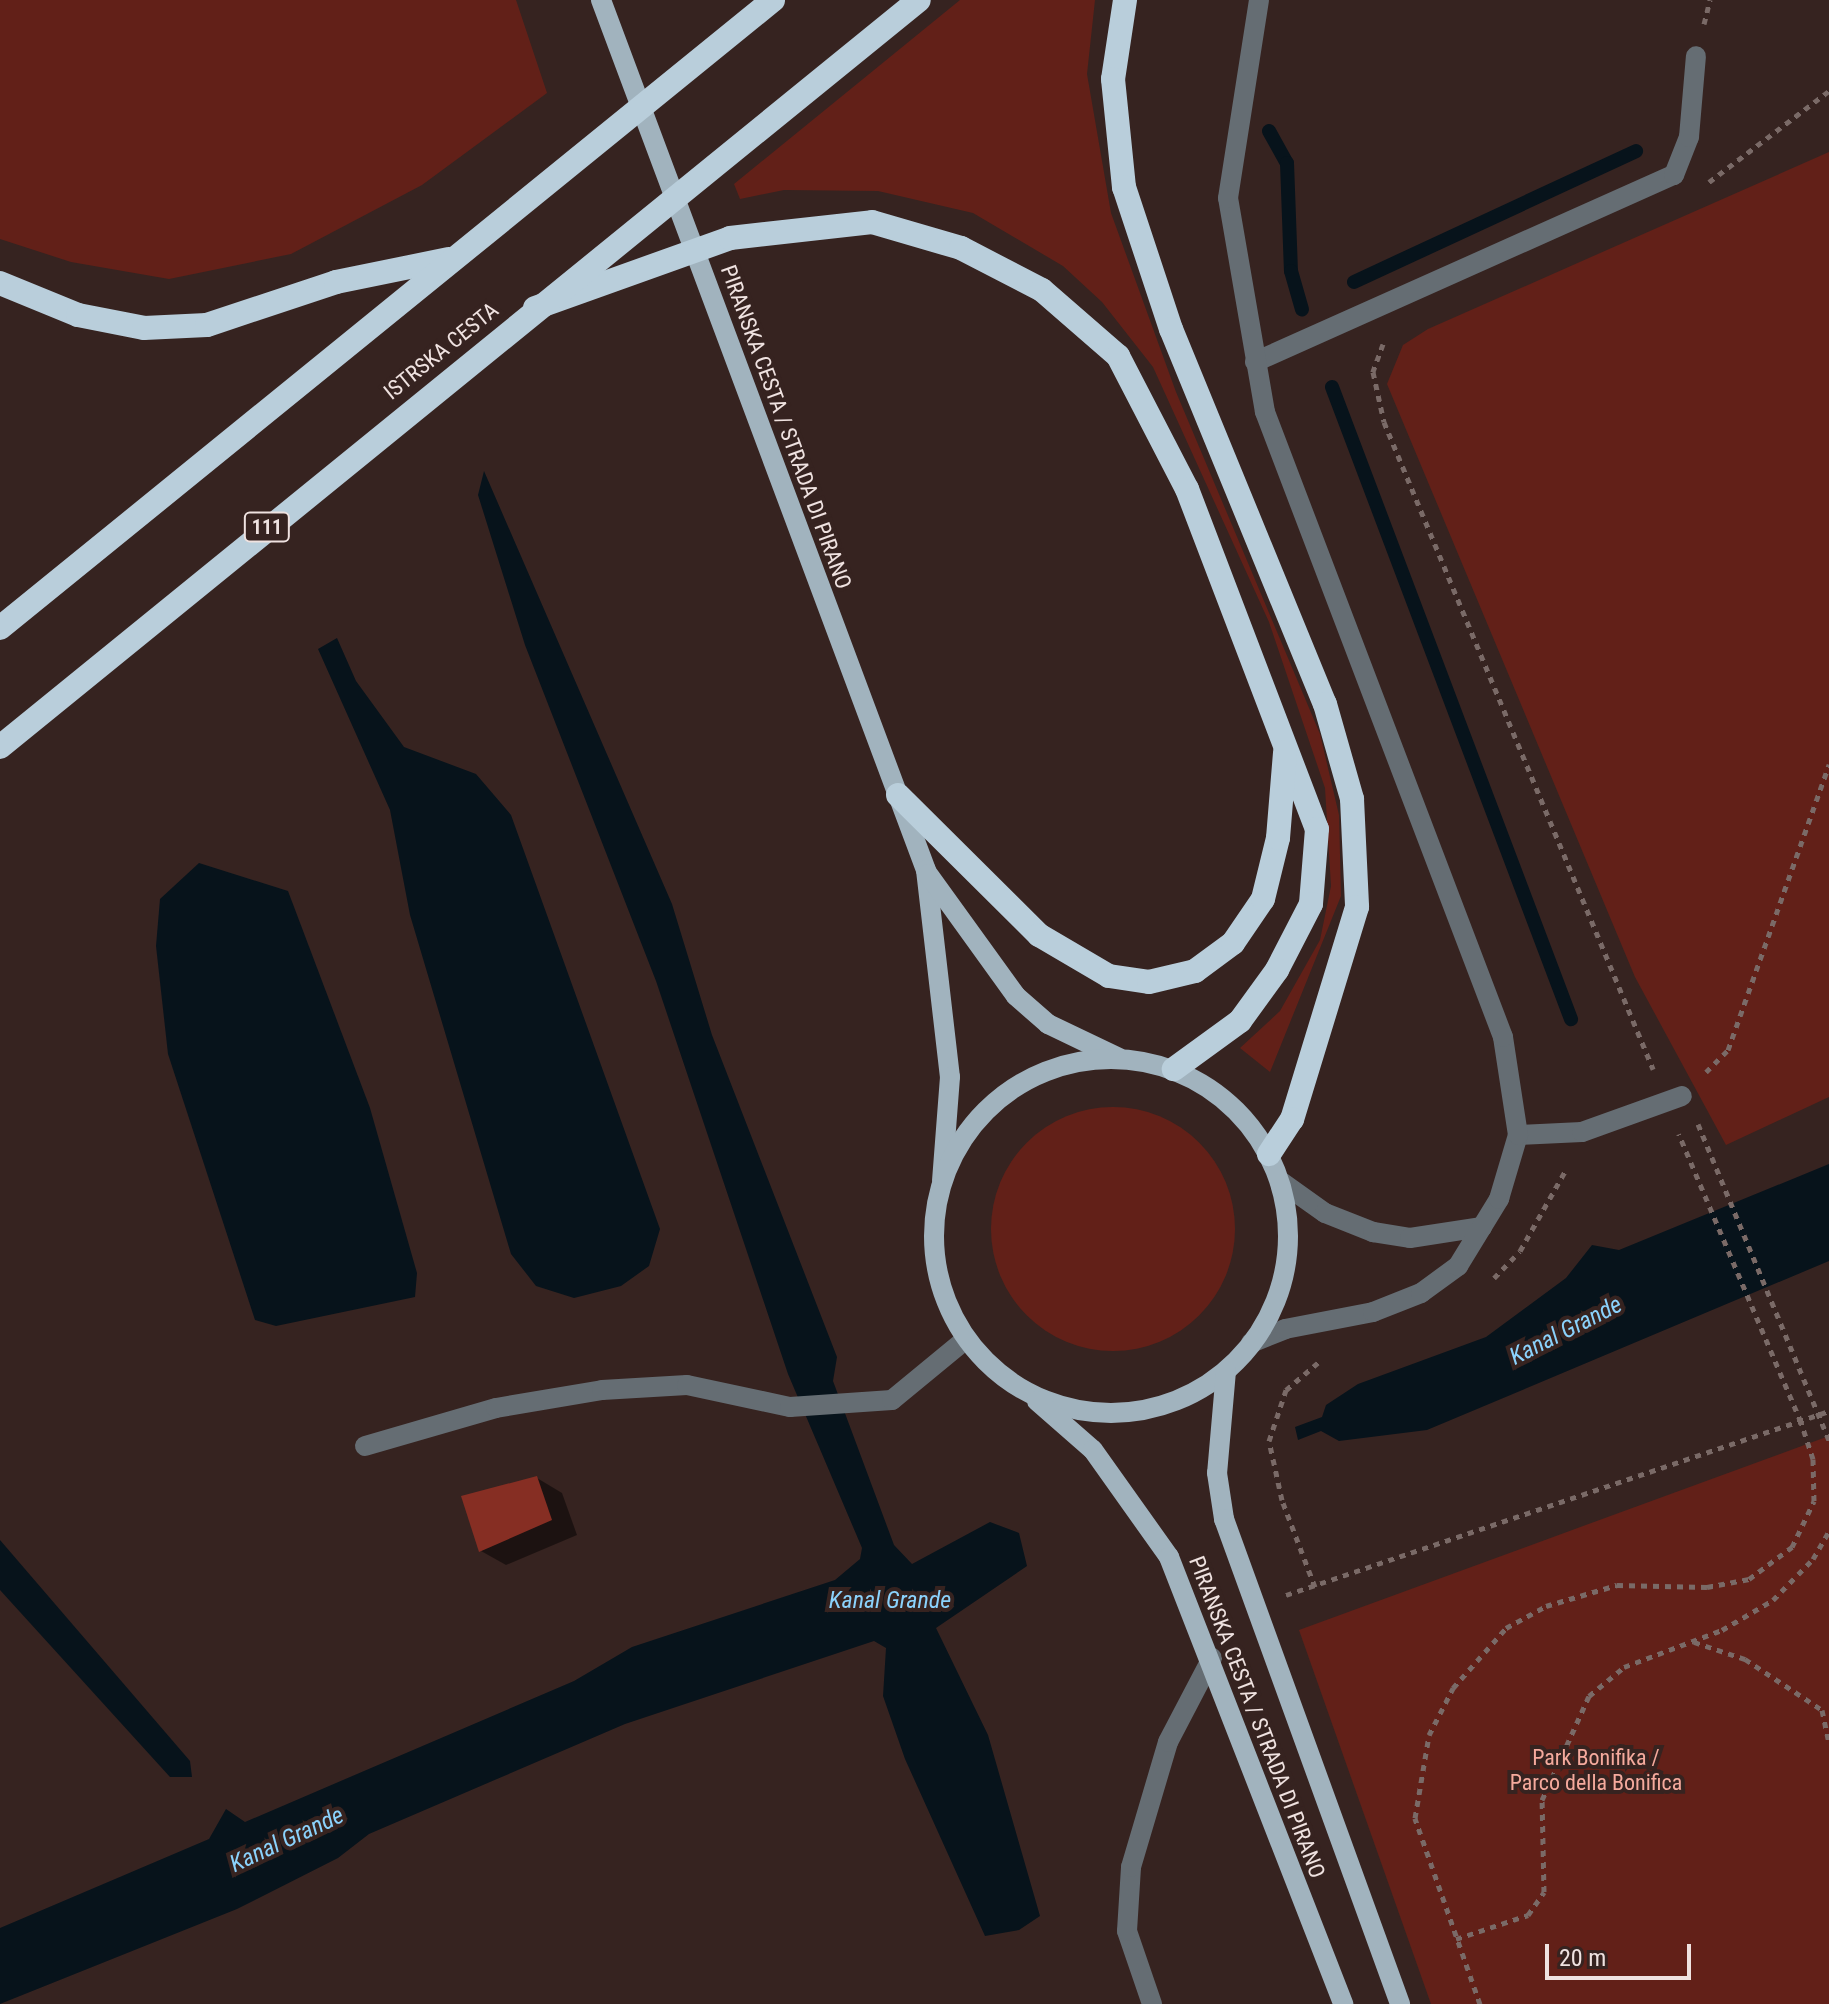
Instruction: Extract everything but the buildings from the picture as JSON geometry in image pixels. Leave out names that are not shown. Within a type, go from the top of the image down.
[{"type":"highway","points":[[0,628],[773,0]]},
{"type":"highway","name":"ISTRSKA CESTA","points":[[0,747],[535,308],[919,0]]},
{"type":"highway","points":[[1125,0],[1113,79],[1124,187],[1171,329],[1325,704],[1352,799],[1357,907],[1292,1119],[1269,1154]]},
{"type":"highway","points":[[535,308],[730,238],[872,222],[961,248],[1042,290],[1118,356],[1187,489],[1317,829],[1311,904],[1277,970],[1240,1021],[1174,1069]]},
{"type":"highway","points":[[0,283],[78,315],[144,328],[207,325],[336,282],[455,257]]},
{"type":"highway","points":[[898,795],[1039,935],[1109,976],[1149,982],[1195,971],[1233,943],[1267,883],[1286,742]]},
{"type":"main road","name":"PIRANSKA CESTA / STRADA DI PIRANO","points":[[601,0],[926,870],[950,1077],[942,1181],[934,1227],[939,1280],[966,1339],[1031,1396],[1125,1489],[1169,1557],[1212,1658],[1343,2004]]},
{"type":"main road","name":"PIRANSKA CESTA / STRADA DI PIRANO","points":[[926,870],[1000,975],[1048,1024],[1119,1058]]},
{"type":"main road","points":[[942,1181],[984,1112],[1016,1086],[1052,1068],[1119,1058],[1174,1069],[1229,1103],[1269,1154],[1280,1181],[1289,1237],[1281,1284],[1251,1343],[1226,1371],[1165,1404],[1126,1412],[1086,1411],[1031,1396]]},
{"type":"main road","name":"PIRANSKA CESTA / STRADA DI PIRANO","points":[[1226,1371],[1217,1473],[1251,1605],[1400,2004]]},
{"type":"street","points":[[1251,1343],[1421,1293],[1458,1266],[1504,1188],[1518,1135],[1503,1037],[1265,412],[1228,198],[1259,0]]},
{"type":"street","points":[[1255,362],[1674,175],[1689,137],[1696,56]]},
{"type":"street","points":[[1518,1135],[1582,1132],[1675,1099]]},
{"type":"street","points":[[1280,1181],[1325,1213],[1373,1232],[1410,1238],[1482,1227]]},
{"type":"street","points":[[365,1446],[496,1408],[602,1390],[687,1385],[790,1407],[892,1400],[966,1339]]},
{"type":"street","points":[[1152,2004],[1127,1931],[1131,1867],[1168,1742],[1212,1658]]},
{"type":"path","points":[[1697,188],[1829,91]]},
{"type":"path","points":[[1396,331],[1373,372],[1384,422],[1675,1099],[1676,1127],[1797,1410],[1816,1487],[1803,1531],[1778,1561],[1729,1585],[1617,1585],[1546,1606],[1506,1628],[1453,1688],[1429,1735],[1415,1818],[1480,2004]]},
{"type":"path","points":[[1728,1050],[1829,764]]},
{"type":"path","points":[[1696,1120],[1829,1441]]},
{"type":"path","points":[[1251,1605],[1315,1587],[1829,1411]]},
{"type":"path","points":[[1456,1939],[1528,1915],[1544,1892],[1542,1800],[1589,1696],[1624,1667],[1693,1642],[1773,1600],[1813,1559],[1829,1531]]},
{"type":"path","points":[[1299,1544],[1315,1587]]},
{"type":"path","points":[[1693,1642],[1745,1659],[1822,1710],[1829,1744]]},
{"type":"green space","points":[[0,0],[516,0],[547,93],[422,185],[291,254],[169,279],[71,262],[0,239]]},
{"type":"green space","points":[[960,0],[1095,0],[1087,74],[1111,213],[1176,392],[1320,734],[1339,815],[1341,896],[1270,1072],[1240,1048],[1280,1011],[1320,940],[1331,886],[1325,788],[1269,622],[1153,367],[1102,302],[1063,266],[973,213],[878,191],[784,190],[740,199],[734,184]]},
{"type":"green space","points":[[1829,152],[1829,1097],[1726,1145],[1635,977],[1387,384],[1403,345],[1428,329]]},
{"type":"green space","points":[[1113,1107],[1137,1109],[1160,1116],[1200,1142],[1226,1182],[1233,1205],[1233,1253],[1226,1276],[1200,1316],[1160,1342],[1137,1349],[1113,1351],[1089,1349],[1066,1342],[1026,1316],[1000,1276],[993,1253],[991,1229],[993,1205],[1000,1182],[1026,1142],[1066,1116],[1089,1109]]},
{"type":"green space","name":"Park Bonifika / Parco della Bonifica","points":[[1829,1436],[1829,2004],[1431,2004],[1299,1630]]},
{"type":"water","name":"Kanal Grande","points":[[484,471],[672,904],[712,1035],[837,1357],[833,1381],[894,1545],[912,1564],[990,1522],[1019,1533],[1027,1566],[936,1628],[988,1735],[1040,1916],[1019,1930],[985,1936],[905,1759],[883,1696],[886,1648],[874,1641],[625,1724],[369,1834],[338,1858],[237,1909],[0,2004],[0,1928],[209,1839],[226,1809],[245,1822],[574,1681],[632,1647],[835,1580],[860,1559],[862,1548],[788,1374],[656,981],[525,645],[478,495]]},
{"type":"water","points":[[337,638],[356,681],[404,747],[476,774],[511,815],[660,1229],[649,1266],[621,1286],[574,1298],[536,1286],[511,1254],[410,915],[390,810],[318,649]]},
{"type":"water","points":[[199,863],[288,891],[370,1108],[417,1273],[415,1297],[276,1326],[255,1320],[168,1054],[156,946],[160,899]]},
{"type":"water","name":"Kanal Grande","points":[[1829,1164],[1829,1261],[1427,1430],[1339,1441],[1321,1431],[1298,1440],[1295,1427],[1322,1417],[1326,1405],[1358,1384],[1486,1337],[1566,1278],[1592,1245],[1619,1250]]},
{"type":"water","points":[[0,1540],[190,1761],[192,1777],[170,1777],[0,1590]]},
{"type":"waterway","points":[[1269,131],[1287,163],[1291,271],[1302,309]]},
{"type":"waterway","points":[[1354,282],[1636,151]]},
{"type":"waterway","points":[[1332,387],[1571,1019]]}]
